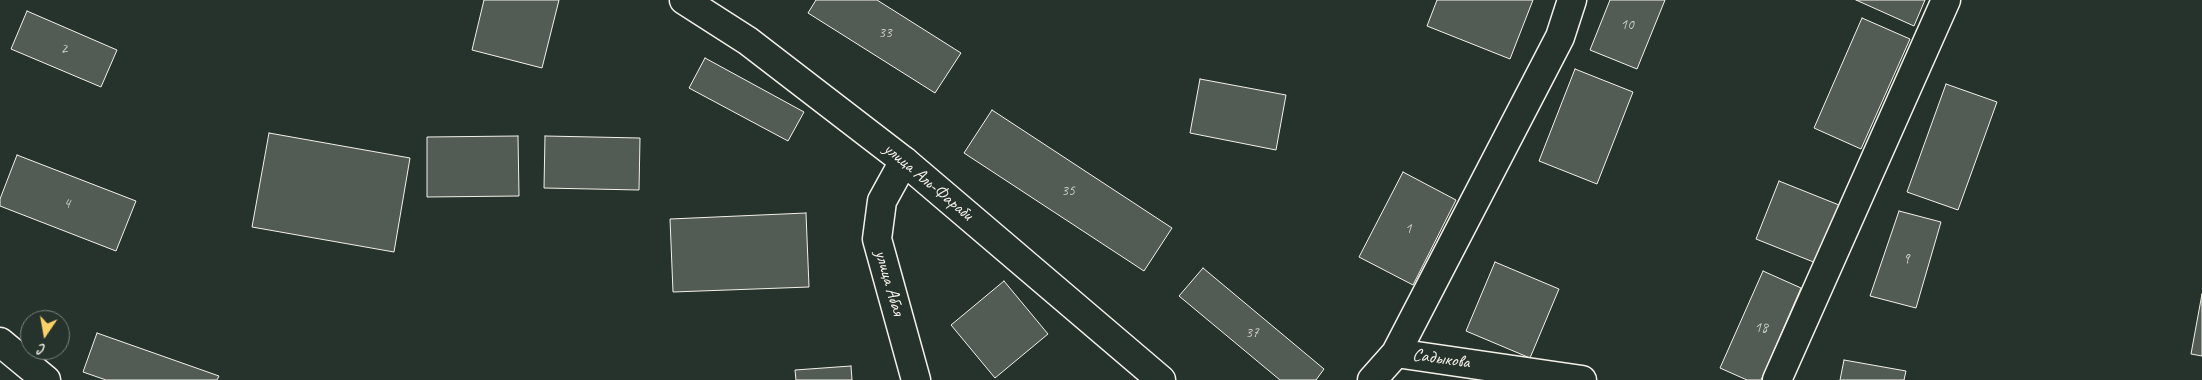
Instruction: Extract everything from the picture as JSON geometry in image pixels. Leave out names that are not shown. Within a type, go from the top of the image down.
[{"type":"street","name":"улица Аль-Фараби","points":[[684,0],[748,40],[904,160],[1161,380]]},
{"type":"street","points":[[1396,353],[1560,37],[1572,0]]},
{"type":"street","points":[[1777,380],[1946,0]]},
{"type":"street","name":"улица Абая","points":[[904,160],[882,201],[877,239],[916,380]]},
{"type":"street","points":[[0,342],[46,380]]},
{"type":"street","name":"Садыкова","points":[[1372,380],[1396,353],[1582,380]]},
{"type":"building","points":[[484,0],[559,0],[542,68],[472,50]]},
{"type":"building","points":[[816,0],[877,0],[961,53],[935,93],[808,13]]},
{"type":"building","points":[[1437,0],[1533,0],[1510,59],[1427,26]]},
{"type":"building","points":[[1610,0],[1665,0],[1637,69],[1590,50]]},
{"type":"building","points":[[1856,0],[1925,0],[1914,26]]},
{"type":"building","points":[[27,11],[117,50],[101,87],[11,49]]},
{"type":"building","points":[[1862,18],[1910,39],[1861,149],[1814,128]]},
{"type":"building","points":[[705,58],[804,112],[788,141],[689,88]]},
{"type":"building","points":[[1575,69],[1633,92],[1597,184],[1539,161]]},
{"type":"building","points":[[1200,79],[1286,95],[1276,150],[1190,133]]},
{"type":"building","points":[[1946,84],[1997,102],[1958,210],[1907,192]]},
{"type":"building","points":[[992,110],[1172,228],[1144,271],[964,153]]},
{"type":"building","points":[[269,133],[410,158],[394,252],[252,227]]},
{"type":"building","points":[[518,136],[519,196],[427,197],[427,137]]},
{"type":"building","points":[[545,136],[640,138],[639,190],[544,188]]},
{"type":"building","points":[[17,155],[136,201],[116,251],[0,206],[0,199]]},
{"type":"building","points":[[1403,172],[1456,200],[1413,285],[1359,257]]},
{"type":"building","points":[[1779,181],[1839,205],[1816,263],[1756,239]]},
{"type":"building","points":[[1899,211],[1941,222],[1916,308],[1870,296]]},
{"type":"building","points":[[806,213],[809,287],[673,292],[670,219]]},
{"type":"building","points":[[1495,262],[1559,289],[1530,358],[1466,331]]},
{"type":"building","points":[[1203,268],[1324,369],[1316,380],[1280,380],[1179,296]]},
{"type":"building","points":[[1763,271],[1801,288],[1761,380],[1747,380],[1720,368]]},
{"type":"building","points":[[1004,281],[1048,334],[995,378],[951,325]]},
{"type":"building","points":[[2202,294],[2202,356],[2191,354]]},
{"type":"building","points":[[97,333],[219,376],[217,380],[106,380],[83,372]]},
{"type":"building","points":[[1844,360],[1906,371],[1904,380],[1840,380]]},
{"type":"building","points":[[851,366],[852,380],[796,380],[795,370]]}]
